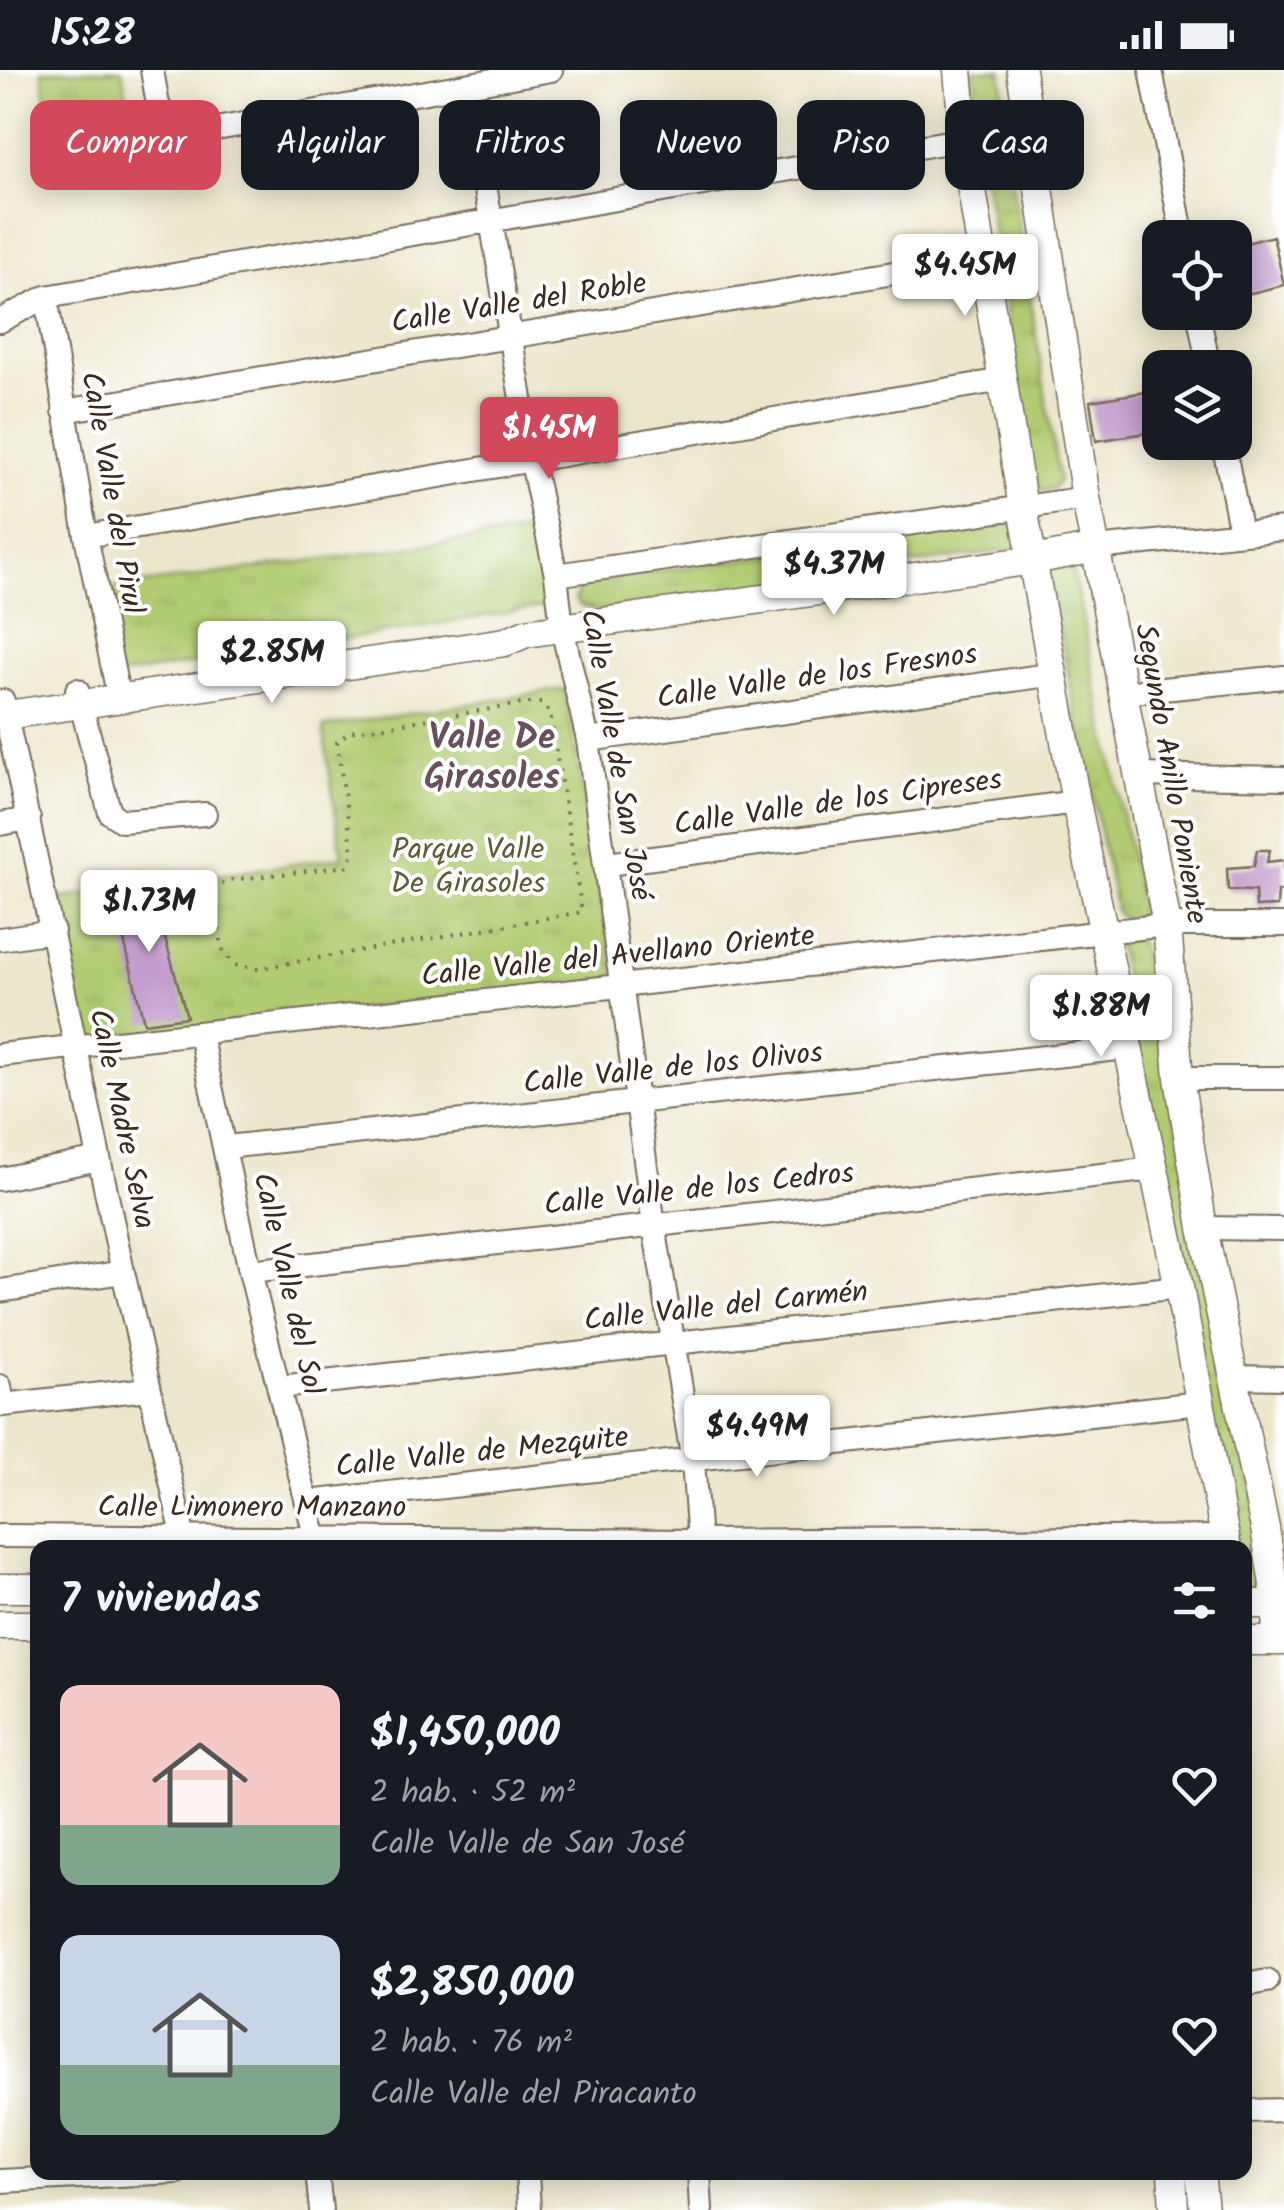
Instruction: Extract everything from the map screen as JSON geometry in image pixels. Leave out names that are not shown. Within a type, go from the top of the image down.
[{"type":"main road","points":[[958,70],[961,100]]},
{"type":"main road","name":"Segundo Anillo Poniente","points":[[1021,70],[1025,100]]},
{"type":"main road","points":[[972,190],[1023,508],[1076,802],[1180,1288],[1226,1540]]},
{"type":"main road","name":"Segundo Anillo Poniente","points":[[1039,190],[1086,498],[1167,924],[1178,1078],[1204,1228],[1234,1377],[1275,1528],[1280,1641]]},
{"type":"main road","points":[[2,708],[505,642],[526,633],[1096,548]]},
{"type":"main road","points":[[0,1588],[30,1588]]},
{"type":"main road","points":[[1252,1604],[1280,1604]]},
{"type":"main road","points":[[0,1625],[30,1625]]},
{"type":"main road","points":[[1252,1640],[1280,1641]]},
{"type":"main road","points":[[1172,2180],[1174,2210]]},
{"type":"main road","points":[[1201,2180],[1204,2210]]},
{"type":"street","points":[[152,70],[158,105],[172,125],[199,132],[471,77],[551,70]]},
{"type":"street","points":[[1151,70],[1180,220]]},
{"type":"street","points":[[0,321],[46,297],[945,143]]},
{"type":"street","name":"Calle Valle de San José","points":[[486,190],[530,458],[588,740],[607,864],[619,987],[693,1461],[700,1540]]},
{"type":"street","name":"Calle Valle del Roble","points":[[64,411],[984,258]]},
{"type":"street","name":"Calle Valle del Pirul","points":[[46,297],[86,536],[118,692]]},
{"type":"street","points":[[86,536],[1003,380]]},
{"type":"street","points":[[1227,460],[1241,533]]},
{"type":"street","points":[[556,575],[1086,498]]},
{"type":"street","points":[[1096,548],[1284,529]]},
{"type":"street","name":"Calle Valle de los Fresnos","points":[[588,740],[1055,674]]},
{"type":"street","points":[[1122,693],[1284,677]]},
{"type":"street","points":[[78,697],[110,813],[122,821],[206,814]]},
{"type":"street","name":"Calle Madre Selva","points":[[2,708],[53,931],[122,1272],[185,1540]]},
{"type":"street","points":[[1137,775],[1284,778]]},
{"type":"street","name":"Calle Valle de los Cipreses","points":[[607,864],[1076,802]]},
{"type":"street","points":[[0,824],[29,819]]},
{"type":"street","name":"Calle Valle del Avellano Oriente","points":[[0,1055],[1167,924],[1284,925]]},
{"type":"street","points":[[0,939],[53,931]]},
{"type":"street","name":"Calle Valle del Sol","points":[[200,1034],[250,1270],[316,1540]]},
{"type":"street","name":"Calle Valle de los Olivos","points":[[226,1146],[1127,1048]]},
{"type":"street","points":[[1178,1078],[1284,1078]]},
{"type":"street","points":[[0,1179],[99,1159]]},
{"type":"street","name":"Calle Valle de los Cedros","points":[[250,1270],[1154,1169]]},
{"type":"street","points":[[1204,1228],[1284,1229]]},
{"type":"street","points":[[0,1291],[122,1272]]},
{"type":"street","name":"Calle Valle del Carmén","points":[[279,1387],[1180,1288]]},
{"type":"street","points":[[1234,1377],[1284,1378]]},
{"type":"street","points":[[2,1396],[148,1389]]},
{"type":"street","name":"Calle Valle de Mezquite","points":[[308,1502],[1199,1403]]},
{"type":"street","name":"Calle Limonero Manzano","points":[[0,1536],[123,1540]]},
{"type":"street","points":[[1252,2111],[1284,2110]]},
{"type":"street","points":[[0,2181],[30,2179]]},
{"type":"street","points":[[318,2180],[321,2210]]},
{"type":"street","points":[[527,2180],[529,2210]]},
{"type":"street","points":[[699,2180],[701,2210]]},
{"type":"path","points":[[528,703],[541,704],[550,713],[582,912],[256,969],[234,965],[222,950],[213,888],[231,880],[347,866],[352,854],[337,742],[348,732],[528,703]]},
{"type":"green space","points":[[42,70],[122,70],[128,100],[46,100]]},
{"type":"green space","points":[[972,70],[1001,70],[1004,100],[975,100]]},
{"type":"green space","points":[[986,190],[1013,190],[1059,481],[1052,489],[1043,491],[1034,486]]},
{"type":"green space","points":[[1009,523],[1019,529],[1023,548],[598,611],[580,606],[575,599],[581,583],[601,579]]},
{"type":"green space","points":[[536,530],[548,606],[116,676],[98,590]]},
{"type":"green space","points":[[1068,564],[1073,572],[1141,906],[1139,915],[1130,920],[1116,911],[1049,579],[1048,570]]},
{"type":"green space","name":"Parque Valle De Girasoles","points":[[565,689],[615,978],[79,1043],[50,900],[342,857],[323,727]]},
{"type":"green space","points":[[1117,941],[1138,941],[1142,953],[1265,1549],[1265,1590],[1252,1589],[1252,1540],[1230,1540]]},
{"type":"building","points":[[1273,236],[1284,285],[1252,293],[1252,242]]},
{"type":"building","points":[[1142,393],[1142,434],[1096,441],[1090,401]]},
{"type":"building","points":[[1257,850],[1270,850],[1267,862],[1284,860],[1284,892],[1278,891],[1277,906],[1256,907],[1255,891],[1228,890],[1227,868],[1254,866]]},
{"type":"building","points":[[150,884],[187,1017],[144,1023],[112,890]]},
{"type":"district","name":"Valle De Girasoles","points":[[492,759]]}]
